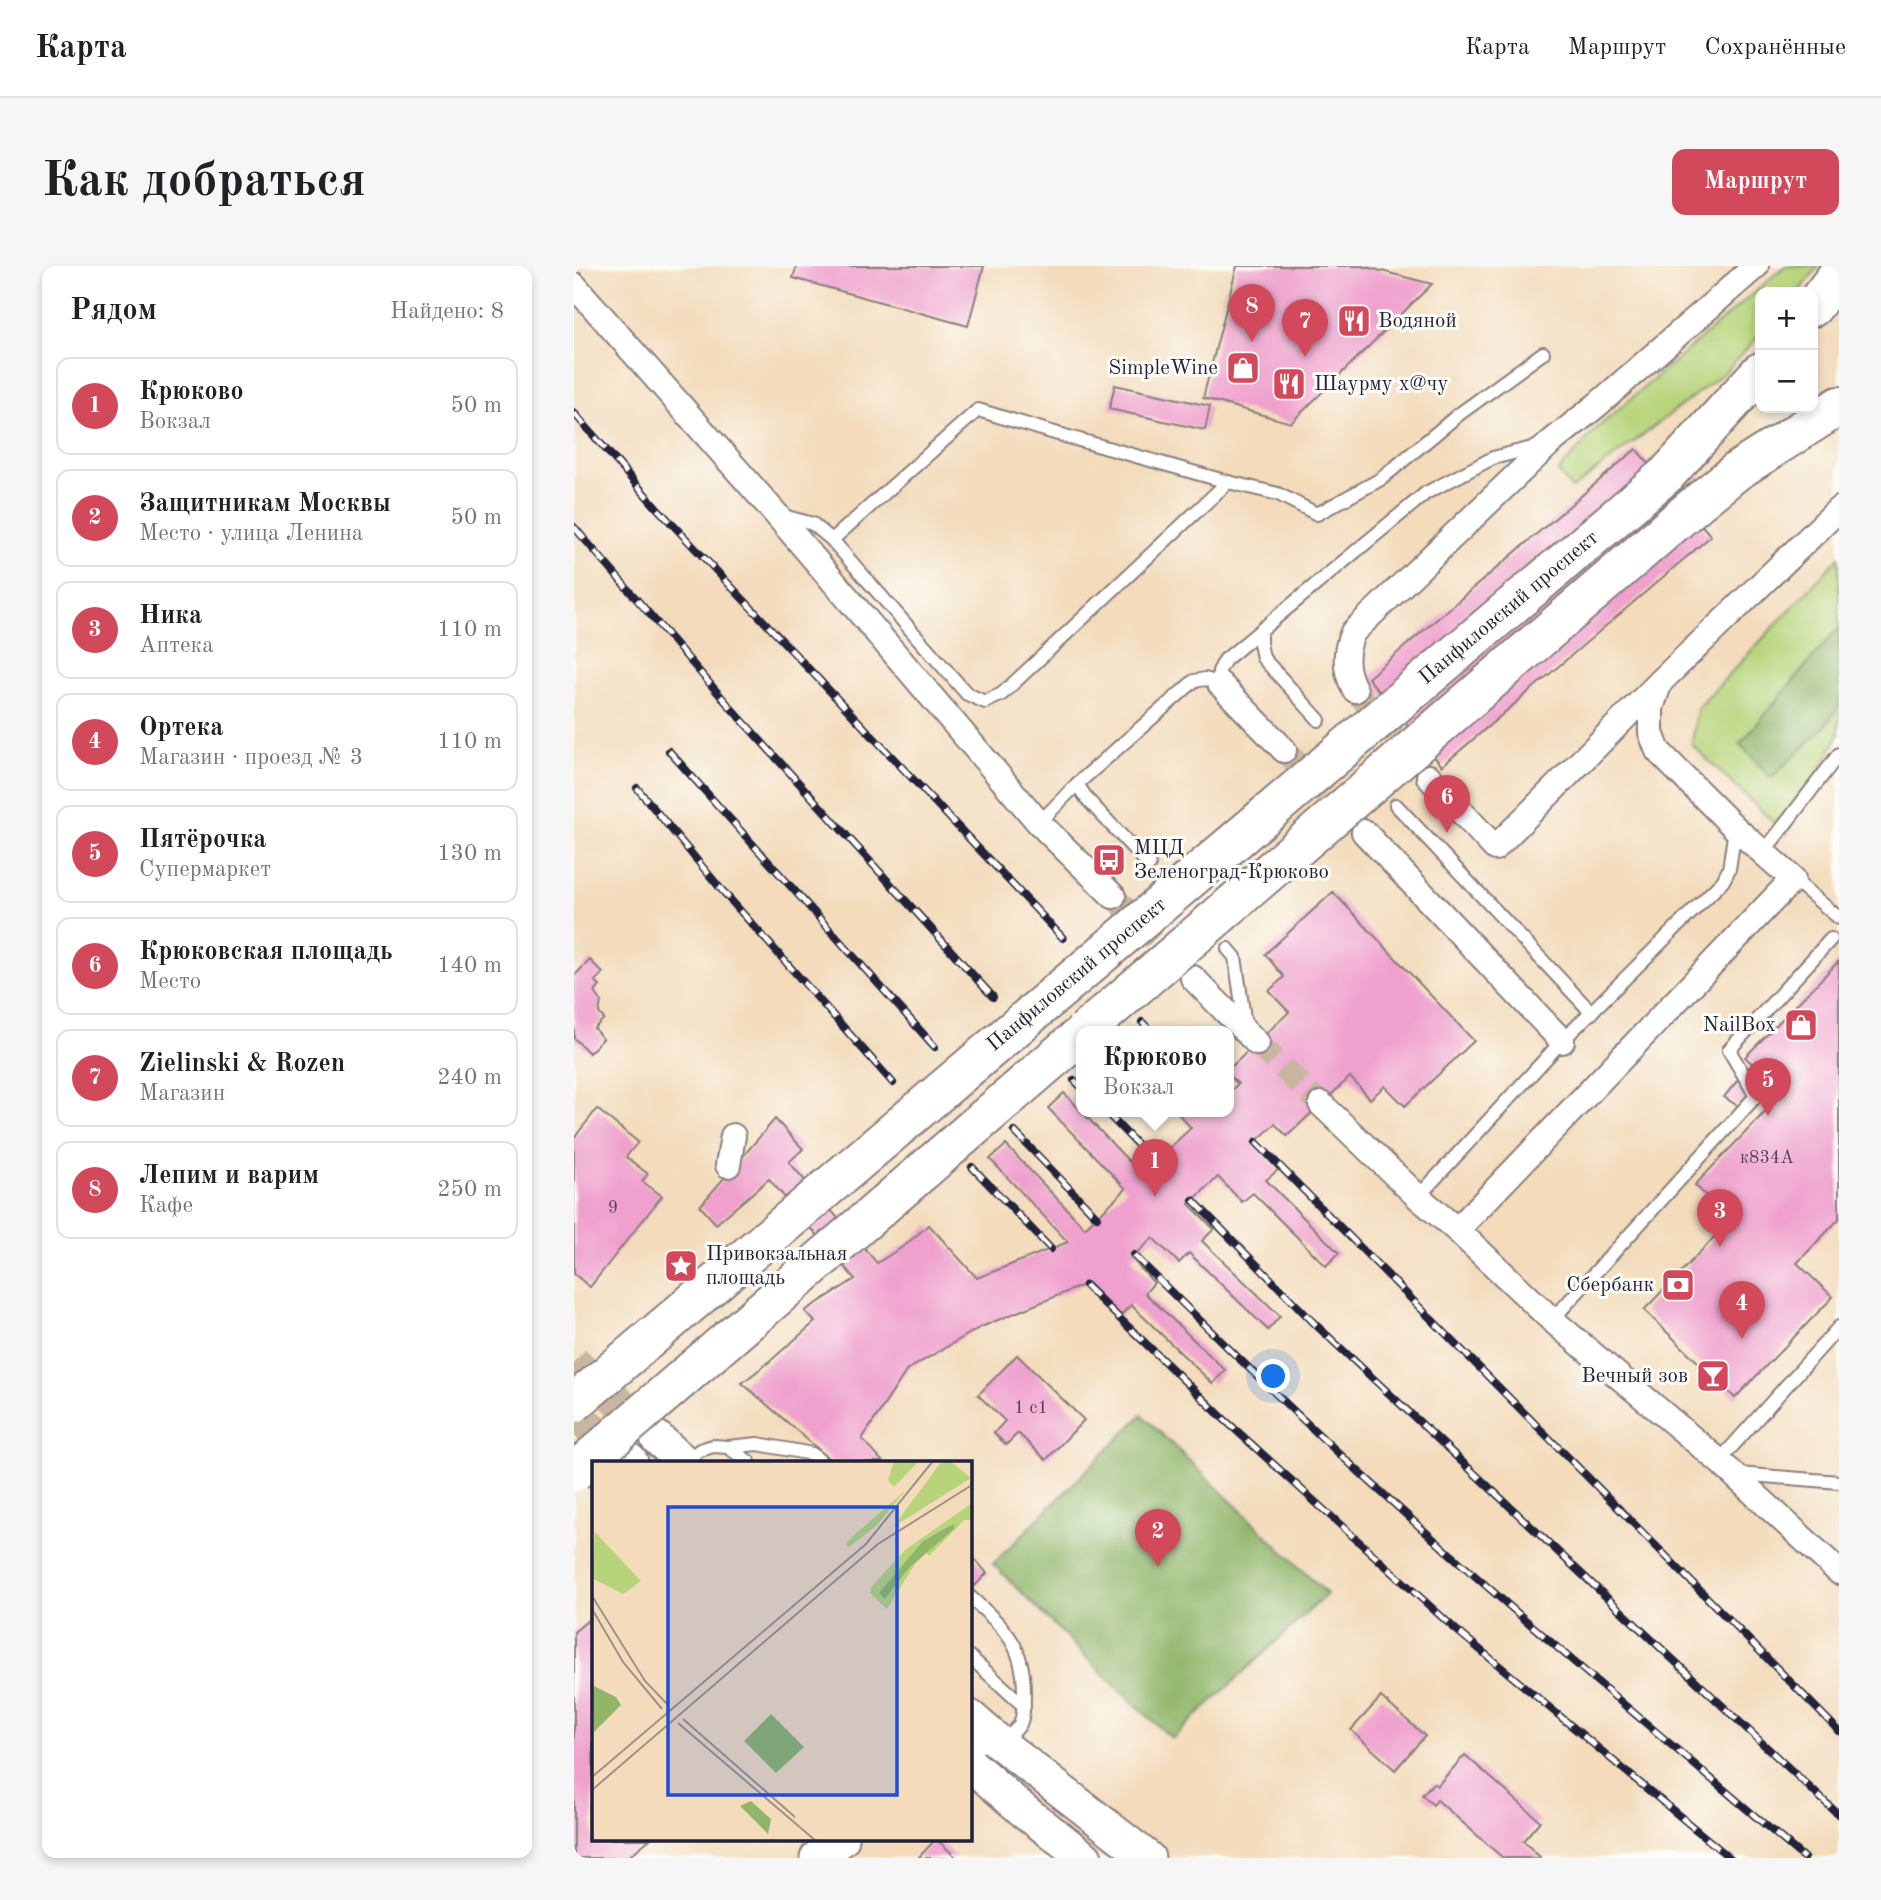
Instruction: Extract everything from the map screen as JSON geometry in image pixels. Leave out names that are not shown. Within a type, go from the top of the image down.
[{"type":"main road","points":[[1818,300],[1839,273]]},
{"type":"main road","name":"Панфиловский проспект","points":[[574,1403],[1667,474],[1755,377]]},
{"type":"main road","name":"Панфиловский проспект","points":[[1090,1026],[1695,505],[1737,471],[1839,406]]},
{"type":"main road","name":"Панфиловский проспект","points":[[574,1472],[1076,1038]]},
{"type":"main road","points":[[657,1438],[683,1461]]},
{"type":"main road","points":[[971,1719],[985,1746],[1148,1858]]},
{"type":"main road","points":[[971,1765],[1024,1811],[1085,1858]]},
{"type":"main road","points":[[817,1858],[841,1840]]},
{"type":"street","points":[[1354,690],[1346,663],[1347,646],[1353,632],[1550,443],[1756,266]]},
{"type":"street","points":[[574,285],[776,514],[1039,822],[1112,895]]},
{"type":"street","points":[[1429,777],[1495,848],[1660,682],[1839,509]]},
{"type":"street","points":[[1457,1230],[1793,879],[1735,828],[1658,751],[1651,733],[1651,708],[1660,682]]},
{"type":"street","points":[[1220,684],[1284,750]]},
{"type":"street","points":[[1364,832],[1562,1041]]},
{"type":"street","points":[[1193,978],[1251,1037]]},
{"type":"street","points":[[1321,1104],[1552,1320],[1726,1467],[1839,1572]]},
{"type":"street","points":[[728,1165],[733,1136]]},
{"type":"lane","points":[[832,540],[978,410],[1278,494],[1317,514],[1381,479],[1458,415],[1543,353]]},
{"type":"lane","points":[[1039,822],[1077,784],[1194,681],[1205,679],[1220,684],[1219,671],[1225,660],[1426,493],[1493,458],[1550,443]]},
{"type":"lane","points":[[776,514],[813,524],[832,540],[967,694],[985,702],[1002,694],[1228,482]]},
{"type":"lane","points":[[1260,631],[1263,658],[1319,720]]},
{"type":"lane","points":[[1763,853],[1839,754]]},
{"type":"lane","points":[[1077,784],[1087,799],[1149,865]]},
{"type":"lane","points":[[1396,805],[1592,1013]]},
{"type":"lane","points":[[1418,1197],[1562,1041],[1723,881],[1729,869],[1735,828]]},
{"type":"lane","points":[[1793,879],[1839,918]]},
{"type":"lane","points":[[1552,1320],[1756,1096],[1730,1050],[1831,939]]},
{"type":"lane","points":[[1228,949],[1235,957],[1251,1037]]},
{"type":"lane","points":[[1726,1467],[1839,1327]]},
{"type":"lane","points":[[685,1461],[700,1450],[713,1446],[758,1444],[812,1454],[820,1461]]},
{"type":"lane","points":[[728,1447],[748,1461]]},
{"type":"lane","points":[[1726,1467],[1839,1482]]},
{"type":"lane","points":[[971,1598],[1001,1625],[1019,1654],[1024,1676],[1024,1706],[1020,1724],[985,1746]]},
{"type":"lane","points":[[971,1658],[1024,1706]]},
{"type":"green space","points":[[1785,266],[1819,266],[1802,287],[1761,287]]},
{"type":"green space","points":[[1755,292],[1755,340],[1725,372],[1572,489],[1558,472],[1597,428]]},
{"type":"green space","points":[[1839,557],[1839,627],[1740,744],[1824,728],[1839,705],[1839,734],[1786,834],[1692,745],[1697,709]]},
{"type":"green space","points":[[1839,627],[1839,705],[1824,728],[1771,778],[1740,744]]},
{"type":"green space","points":[[1142,1415],[1327,1594],[1172,1739],[993,1564]]},
{"type":"building","points":[[797,266],[984,266],[968,326],[793,278]]},
{"type":"building","points":[[1237,266],[1362,266],[1432,284],[1291,423],[1203,398]]},
{"type":"building","points":[[1115,385],[1210,406],[1205,430],[1109,409]]},
{"type":"building","points":[[1636,449],[1711,536],[1442,766],[1368,678]]},
{"type":"building","points":[[1333,892],[1474,1041],[1405,1106],[1385,1086],[1370,1099],[1350,1077],[1287,1136],[1275,1124],[1254,1143],[1278,1170],[1266,1180],[1339,1253],[1326,1266],[1253,1193],[1242,1202],[1218,1177],[1189,1204],[1214,1229],[1202,1241],[1280,1316],[1268,1330],[1189,1253],[1179,1263],[1153,1238],[1131,1258],[1154,1283],[1145,1293],[1225,1370],[1213,1384],[1131,1305],[1120,1316],[1088,1283],[981,1327],[907,1370],[862,1439],[882,1461],[832,1461],[742,1383],[815,1322],[805,1311],[855,1279],[769,1179],[716,1224],[700,1206],[775,1119],[803,1149],[789,1162],[877,1263],[904,1246],[929,1225],[977,1278],[1068,1242],[990,1159],[1006,1145],[1085,1228],[1126,1189],[1048,1108],[1064,1093],[1076,1106],[1076,1117],[1087,1117],[1141,1174],[1191,1128],[1181,1117],[1234,1117],[1234,1088],[1238,1084],[1234,1080],[1234,1064],[1289,1012],[1269,991],[1284,977],[1265,954]]},
{"type":"building","points":[[590,960],[603,973],[595,981],[600,986],[595,992],[601,1001],[599,1013],[604,1019],[594,1028],[603,1039],[589,1053],[574,1038],[574,976]]},
{"type":"building","points":[[1839,961],[1839,1219],[1797,1263],[1833,1297],[1735,1398],[1644,1310],[1731,1220],[1695,1185],[1783,1093],[1745,1057]]},
{"type":"building","points":[[1741,1076],[1753,1095],[1741,1108],[1724,1097]]},
{"type":"building","points":[[597,1109],[638,1142],[626,1157],[648,1174],[642,1181],[662,1196],[590,1287],[574,1274],[574,1138]]},
{"type":"building","points":[[1017,1355],[1084,1420],[1046,1460],[1018,1433],[1006,1445],[994,1433],[1005,1421],[978,1395]]},
{"type":"building","points":[[971,1555],[987,1573],[975,1586],[971,1582]]},
{"type":"building","points":[[592,1617],[592,1840],[649,1840],[627,1858],[574,1858],[574,1632]]},
{"type":"building","points":[[1381,1697],[1425,1736],[1395,1770],[1351,1730]]},
{"type":"building","points":[[1465,1755],[1540,1821],[1523,1841],[1539,1858],[1503,1858],[1437,1800],[1433,1805],[1422,1795],[1433,1783],[1437,1786]]},
{"type":"building","points":[[937,1840],[957,1858],[918,1858]]},
{"type":"tunnel","points":[[1355,690],[1418,764]]},
{"type":"tunnel","points":[[1284,750],[1352,820]]},
{"type":"tunnel","points":[[1113,896],[1181,965]]},
{"type":"tunnel","points":[[1257,1043],[1321,1104]]},
{"type":"tunnel","points":[[574,1362],[655,1436]]},
{"type":"tunnel","points":[[574,1414],[628,1460]]},
{"type":"railway","points":[[574,413],[657,508],[1063,938]]},
{"type":"railway","points":[[574,527],[731,708],[993,997]]},
{"type":"railway","points":[[669,751],[935,1047]]},
{"type":"railway","points":[[637,788],[720,888],[893,1083]]},
{"type":"railway","points":[[1142,1022],[1146,1026]]},
{"type":"railway","points":[[1111,1117],[1154,1162]]},
{"type":"railway","points":[[1014,1131],[1097,1217]]},
{"type":"railway","points":[[1256,1142],[1839,1731]]},
{"type":"railway","points":[[972,1167],[1051,1249]]},
{"type":"railway","points":[[1193,1200],[1317,1326],[1839,1815]]},
{"type":"railway","points":[[1134,1255],[1286,1403],[1431,1537],[1804,1858]]},
{"type":"railway","points":[[1085,1285],[1226,1421],[1454,1628],[1730,1858]]},
{"type":"place","name":"Водяной","points":[[1354,321]]},
{"type":"place","name":"Лепим и варим","points":[[1252,342]]},
{"type":"place","name":"Zielinski & Rozen","points":[[1305,357]]},
{"type":"place","name":"SimpleWine","points":[[1243,368]]},
{"type":"place","name":"Шаурму х@чу","points":[[1289,384]]},
{"type":"place","name":"Крюковская площадь","points":[[1447,833]]},
{"type":"place","name":"МЦД Зеленоград-Крюково","points":[[1109,860]]},
{"type":"place","name":"NailBox","points":[[1801,1025]]},
{"type":"place","name":"Пятёрочка","points":[[1768,1116]]},
{"type":"place","name":"Крюково","points":[[1155,1197]]},
{"type":"place","name":"Ника","points":[[1720,1247]]},
{"type":"place","name":"Привокзальная площадь","points":[[681,1266]]},
{"type":"place","name":"Сбербанк","points":[[1678,1285]]},
{"type":"place","name":"Ортека","points":[[1742,1339]]},
{"type":"place","name":"Вечный зов","points":[[1713,1376]]},
{"type":"place","name":"Защитникам Москвы","points":[[1158,1567]]}]
